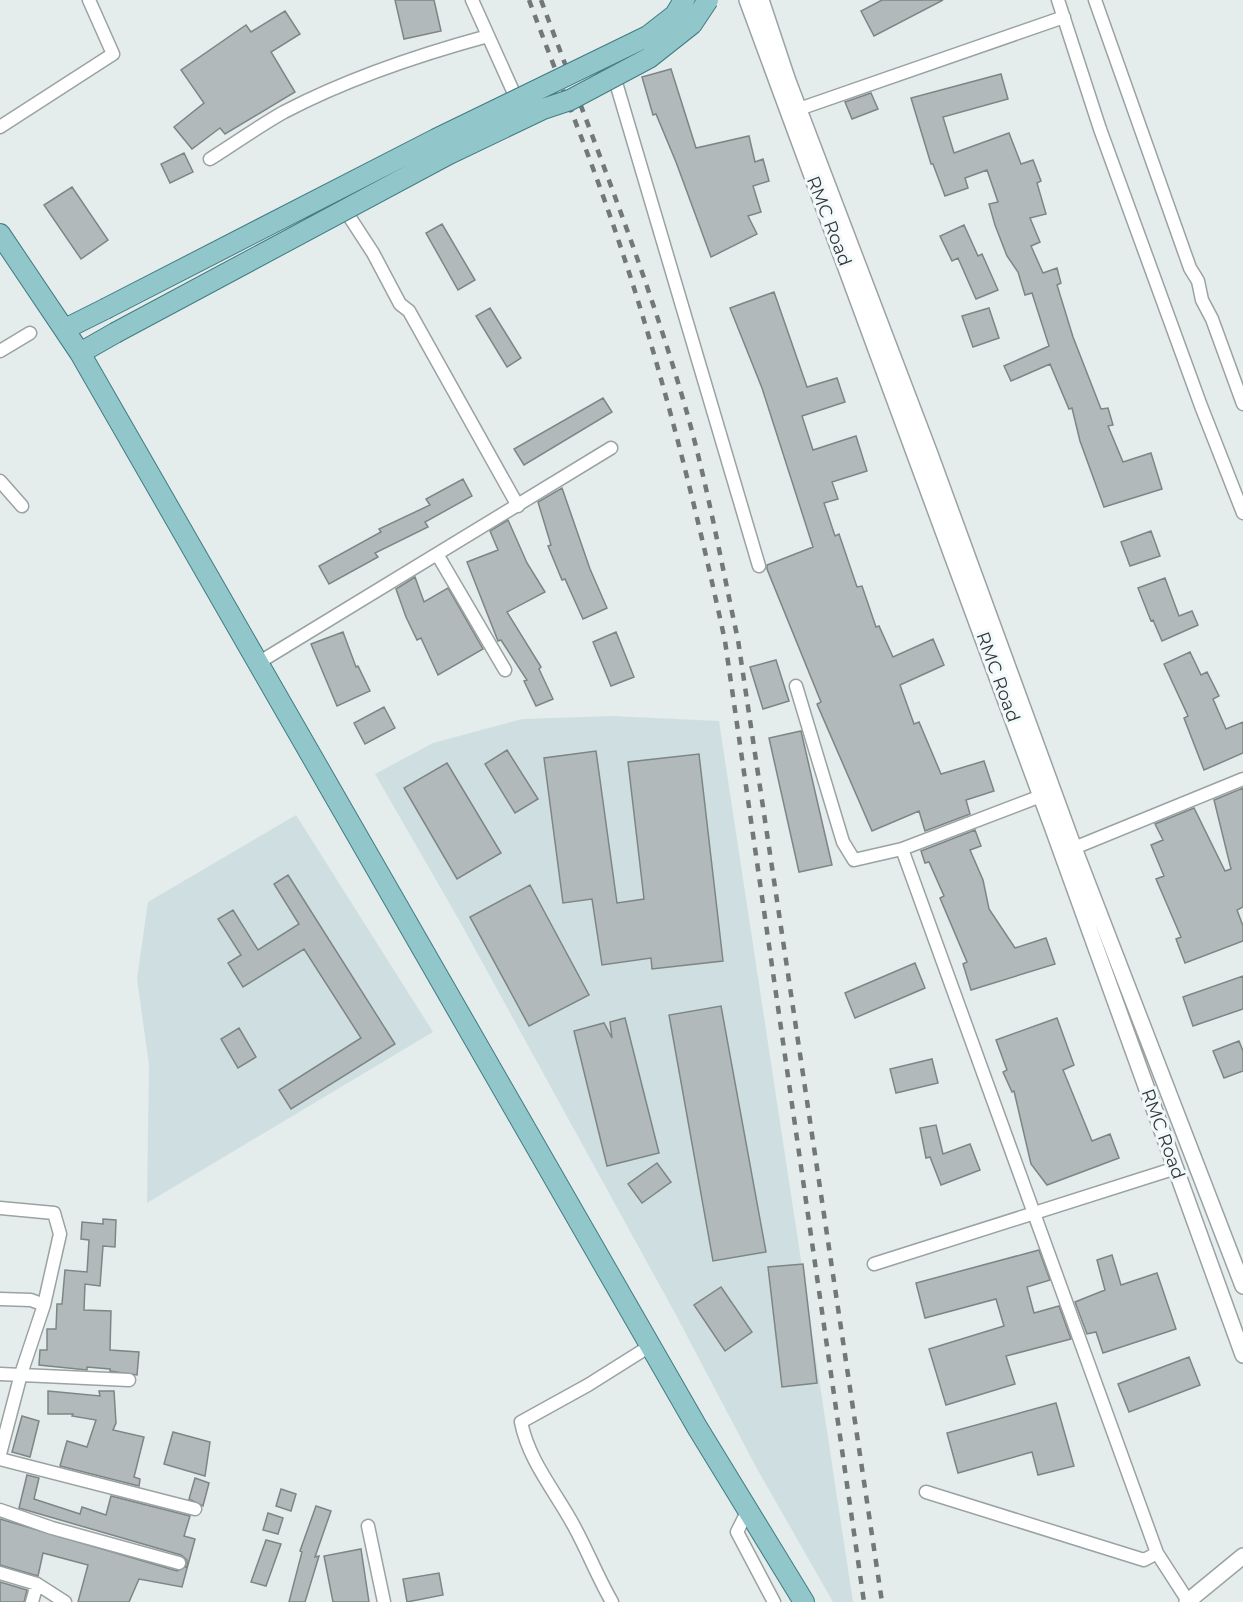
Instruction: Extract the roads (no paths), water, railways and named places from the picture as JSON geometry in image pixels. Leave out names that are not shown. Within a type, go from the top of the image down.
[{"type":"main road","points":[[65,329],[648,36],[675,15],[684,0]]},
{"type":"main road","points":[[80,353],[449,154],[543,108],[570,100],[649,58],[673,42],[692,24],[708,0]]},
{"type":"main road","points":[[0,234],[80,353],[650,1346],[747,1512],[804,1602]]},
{"type":"street","points":[[0,127],[113,54],[89,0]]},
{"type":"street","points":[[472,0],[517,100]]},
{"type":"street","name":"RMC Road","points":[[747,0],[1041,796],[1243,1355]]},
{"type":"street","name":"RMC Road","points":[[761,0],[799,109],[930,454],[1074,848],[1243,1286]]},
{"type":"street","points":[[1058,0],[1100,129],[1201,406],[1243,513]]},
{"type":"street","points":[[1095,0],[1190,268],[1198,281],[1202,300],[1212,319],[1243,404]]},
{"type":"street","points":[[799,109],[1064,17]]},
{"type":"street","points":[[210,159],[284,112],[356,80],[415,56],[488,36]]},
{"type":"street","points":[[614,76],[759,566]]},
{"type":"street","points":[[345,210],[374,253],[400,304],[408,311],[518,506]]},
{"type":"street","points":[[0,351],[30,333]]},
{"type":"street","points":[[258,663],[611,448]]},
{"type":"street","points":[[0,481],[22,506]]},
{"type":"street","points":[[437,554],[505,670]]},
{"type":"street","points":[[796,686],[843,842],[854,860],[902,849],[1041,796]]},
{"type":"street","points":[[1074,848],[1243,779]]},
{"type":"street","points":[[902,849],[1157,1553],[1188,1601],[1243,1556]]},
{"type":"street","points":[[874,1264],[1176,1168]]},
{"type":"street","points":[[0,1208],[54,1213],[60,1234],[44,1305],[21,1374],[0,1457],[195,1509]]},
{"type":"street","points":[[0,1299],[31,1300],[44,1305]]},
{"type":"street","points":[[612,1602],[574,1527],[545,1480],[525,1440],[521,1422],[588,1386],[650,1346]]},
{"type":"street","points":[[0,1374],[129,1380]]},
{"type":"street","points":[[926,1492],[1144,1560],[1157,1553]]},
{"type":"street","points":[[0,1510],[52,1528],[179,1563]]},
{"type":"street","points":[[747,1512],[737,1532],[774,1602]]},
{"type":"street","points":[[368,1526],[384,1602]]},
{"type":"street","points":[[0,1574],[37,1584],[65,1602]]},
{"type":"street","points":[[32,1602],[37,1584]]},
{"type":"railway","points":[[529,0],[598,181],[635,291],[678,440],[725,641],[864,1602]]},
{"type":"railway","points":[[541,0],[653,303],[685,406],[713,522],[738,640],[882,1602]]}]
